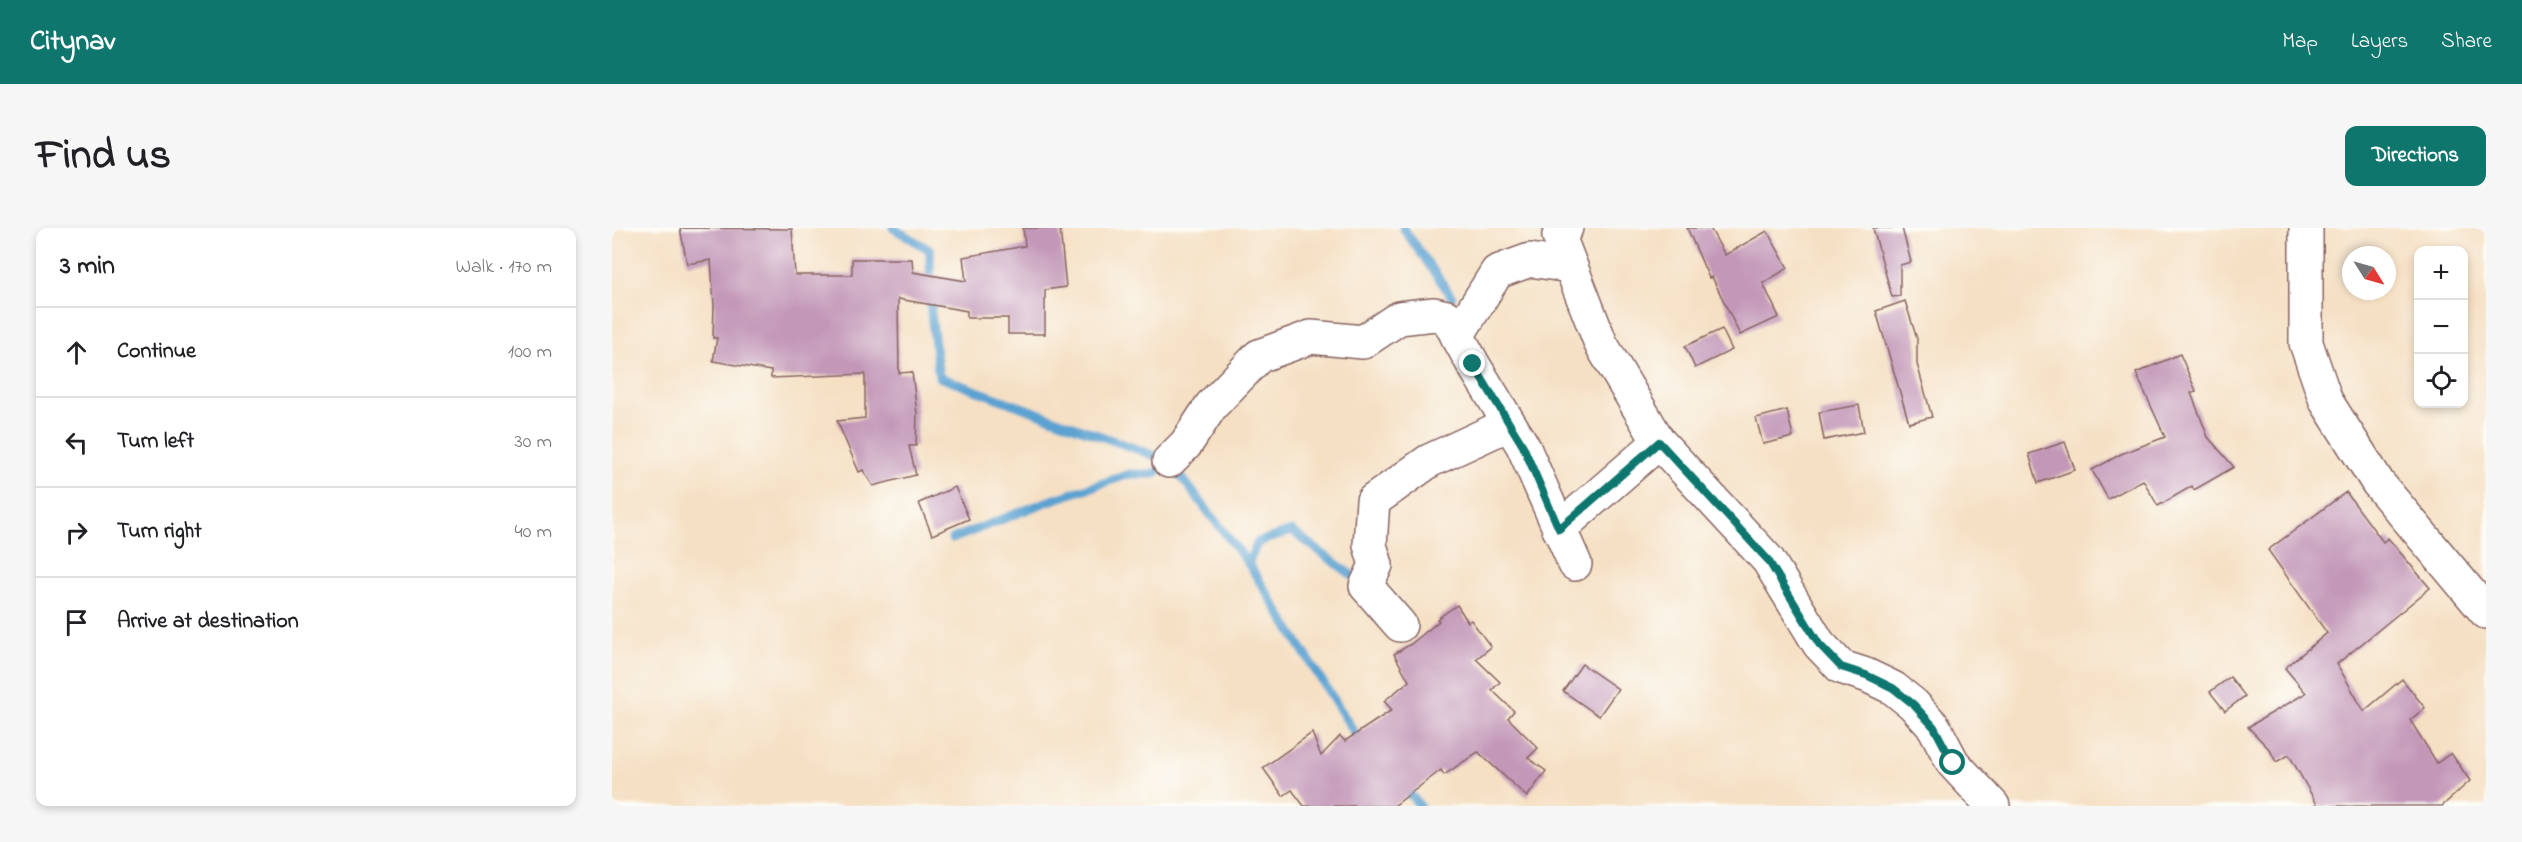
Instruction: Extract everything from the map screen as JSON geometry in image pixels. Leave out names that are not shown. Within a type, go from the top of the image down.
[{"type":"street","points":[[1566,228],[1559,236],[1601,344],[1659,442],[1768,560],[1819,644],[1841,667],[1866,675],[1893,688],[1913,704],[1934,727],[1953,763],[1993,806]]},
{"type":"street","points":[[2306,228],[2306,343],[2326,401],[2378,483],[2486,612]]},
{"type":"street","points":[[1457,336],[1497,272],[1530,260],[1570,266]]},
{"type":"street","points":[[1169,461],[1186,444],[1211,406],[1259,356],[1311,337],[1363,342],[1400,318],[1434,314],[1447,317],[1523,446],[1575,564]]},
{"type":"street","points":[[1400,625],[1366,585],[1376,565],[1370,545],[1373,501],[1429,461],[1509,424]]},
{"type":"street","points":[[1559,529],[1659,442]]},
{"type":"building","points":[[680,228],[792,229],[795,275],[852,275],[852,259],[912,259],[913,272],[966,281],[963,257],[1025,246],[1023,228],[1060,228],[1066,287],[1045,290],[1045,334],[1008,334],[1008,318],[967,318],[967,311],[898,299],[899,373],[912,372],[917,414],[916,446],[909,446],[916,475],[873,486],[863,470],[859,472],[837,421],[865,418],[865,374],[771,378],[771,371],[713,361],[717,338],[713,338],[714,305],[711,260],[687,264]]},
{"type":"building","points":[[1687,228],[1710,228],[1725,255],[1767,231],[1788,268],[1763,283],[1779,317],[1740,335],[1712,277],[1709,278]]},
{"type":"building","points":[[1873,228],[1902,228],[1911,262],[1900,265],[1900,296],[1892,297]]},
{"type":"building","points":[[1905,301],[1917,339],[1917,364],[1932,417],[1909,423],[1876,311]]},
{"type":"building","points":[[1722,329],[1732,350],[1695,368],[1685,346]]},
{"type":"building","points":[[2180,354],[2196,391],[2191,393],[2208,437],[2234,467],[2194,490],[2192,486],[2158,506],[2143,480],[2108,499],[2092,470],[2121,454],[2165,437],[2136,373]]},
{"type":"building","points":[[1859,405],[1864,432],[1824,440],[1819,412]]},
{"type":"building","points":[[1787,410],[1793,437],[1763,444],[1756,418]]},
{"type":"building","points":[[2065,442],[2075,470],[2038,483],[2029,454]]},
{"type":"building","points":[[955,487],[969,519],[932,535],[919,503]]},
{"type":"building","points":[[2346,492],[2383,542],[2388,538],[2430,588],[2337,664],[2364,711],[2402,679],[2425,708],[2410,720],[2437,763],[2451,753],[2470,781],[2442,806],[2318,806],[2289,755],[2276,762],[2270,750],[2248,727],[2306,693],[2285,668],[2327,633],[2268,550]]},
{"type":"building","points":[[1457,605],[1468,622],[1471,620],[1491,647],[1476,659],[1500,682],[1492,690],[1514,711],[1508,718],[1538,748],[1528,758],[1546,771],[1527,797],[1478,752],[1444,775],[1441,770],[1394,806],[1304,806],[1292,790],[1283,796],[1263,768],[1312,733],[1321,756],[1340,736],[1345,741],[1392,710],[1384,701],[1409,681],[1394,654],[1411,644],[1439,621],[1437,619]]},
{"type":"building","points":[[1582,664],[1618,689],[1599,716],[1563,691]]},
{"type":"building","points":[[2230,677],[2245,696],[2225,711],[2210,692]]},
{"type":"waterway","points":[[893,228],[930,250],[931,313],[939,377],[1169,461],[1248,563],[1361,743]]},
{"type":"waterway","points":[[1403,228],[1452,297]]},
{"type":"waterway","points":[[952,539],[1046,502],[1130,474],[1154,474],[1165,465]]},
{"type":"waterway","points":[[1248,563],[1258,542],[1292,531],[1353,576]]},
{"type":"waterway","points":[[1402,785],[1420,806]]},
{"type":"route","points":[[1473,364],[1523,446],[1559,529],[1659,442],[1768,560],[1819,644],[1841,667],[1866,675],[1893,688],[1913,704],[1934,727],[1953,763]]}]
